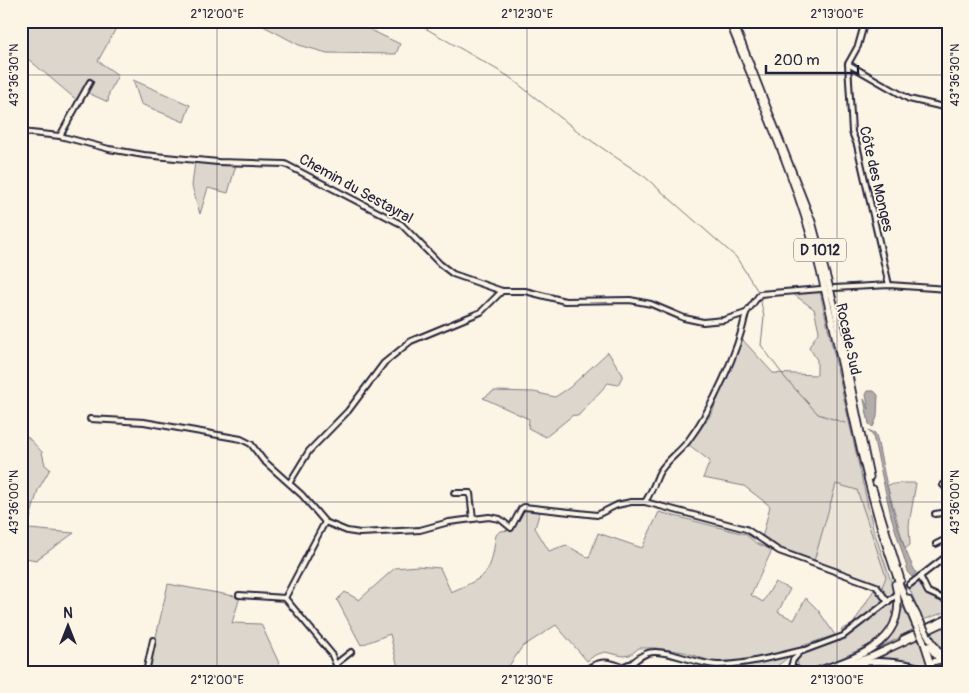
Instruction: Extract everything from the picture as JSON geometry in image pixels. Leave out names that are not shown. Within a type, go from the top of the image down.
[{"type":"highway","name":"Rocade Sud","points":[[729,21],[807,222],[829,305],[874,510],[886,552],[894,573],[926,639],[940,660]]},
{"type":"highway","name":"Rocade Sud","points":[[733,21],[812,222],[834,304],[873,490],[890,550],[918,622]]},
{"type":"highway","points":[[814,672],[872,647],[890,633],[897,619],[899,601],[886,552]]},
{"type":"highway","points":[[829,672],[874,656],[948,620]]},
{"type":"highway","name":"Rocade Sud","points":[[926,639],[931,665]]},
{"type":"highway","points":[[926,639],[948,658]]},
{"type":"main road","points":[[819,672],[855,662],[948,620]]},
{"type":"main road","points":[[829,672],[874,662],[921,668],[929,672],[931,665],[940,660],[948,665]]},
{"type":"main road","points":[[788,671],[799,670]]},
{"type":"street","points":[[865,21],[858,46],[848,64],[909,99],[948,108]]},
{"type":"street","name":"Côte des Monges","points":[[848,64],[852,132],[859,153],[889,285]]},
{"type":"street","points":[[60,136],[90,82]]},
{"type":"street","name":"Chemin du Sestayral","points":[[21,132],[60,136],[109,149],[144,155],[218,162],[285,164],[401,224],[440,264],[453,274],[502,290],[525,291],[564,301],[630,300],[703,322],[724,320],[746,313]]},
{"type":"street","points":[[834,288],[889,285],[948,289]]},
{"type":"street","points":[[645,502],[653,489],[658,474],[688,442],[706,414],[746,313],[759,295],[821,289]]},
{"type":"street","points":[[290,482],[309,450],[348,410],[384,363],[411,341],[481,312],[502,290]]},
{"type":"street","points":[[90,420],[144,422],[237,437],[251,444],[263,460],[290,482],[325,522],[347,531],[367,533],[420,530],[449,522],[496,517],[511,528],[522,507],[597,515],[617,505],[645,502],[746,529],[779,551],[876,586],[888,602]]},
{"type":"street","points":[[943,485],[948,490]]},
{"type":"street","points":[[454,493],[470,493],[473,519]]},
{"type":"street","points":[[948,498],[948,508]]},
{"type":"street","points":[[935,514],[948,512]]},
{"type":"street","points":[[285,598],[325,522]]},
{"type":"street","points":[[936,544],[948,538]]},
{"type":"street","points":[[909,585],[948,555]]},
{"type":"street","points":[[920,576],[928,592],[948,601]]},
{"type":"street","points":[[239,594],[285,598],[337,663],[339,672]]},
{"type":"street","points":[[583,672],[595,664],[604,661],[622,670],[632,665],[638,658],[655,651],[695,662],[717,665],[740,663],[804,650],[843,636],[895,596]]},
{"type":"street","points":[[146,672],[153,640]]},
{"type":"street","points":[[788,671],[795,657],[804,650]]},
{"type":"street","points":[[337,663],[351,652]]},
{"type":"street","points":[[795,657],[799,670]]},
{"type":"street","points":[[632,665],[637,672]]},
{"type":"shaded area","points":[[21,21],[120,21],[98,61],[118,75],[109,93],[108,102],[88,93],[79,102],[21,53]]},
{"type":"shaded area","points":[[254,21],[352,21],[400,44],[396,54],[327,53],[299,45]]},
{"type":"shaded area","points":[[133,80],[190,105],[184,122],[141,104]]},
{"type":"shaded area","points":[[195,161],[236,165],[228,193],[208,188],[200,214],[192,186]]},
{"type":"shaded area","points":[[820,292],[873,528],[895,593],[890,596],[886,595],[882,587],[886,577],[857,490],[836,484],[814,561],[779,548],[762,538],[770,506],[744,486],[703,478],[710,461],[689,445],[712,413],[741,338],[773,373],[817,375],[817,360],[809,347],[819,331],[814,309],[793,294]]},
{"type":"shaded area","points":[[608,352],[623,375],[618,385],[608,383],[578,416],[573,415],[546,437],[528,428],[529,419],[483,398],[494,391],[534,392],[555,397],[569,388]]},
{"type":"shaded area","points":[[868,391],[874,391],[878,395],[877,417],[873,427],[869,424],[864,399],[869,409],[866,395]]},
{"type":"shaded area","points":[[21,430],[42,452],[45,465],[50,469],[38,490],[29,522],[21,523]]},
{"type":"shaded area","points":[[868,430],[875,433],[877,439],[897,525],[902,542],[916,573],[912,577],[909,574],[891,516],[873,436]]},
{"type":"shaded area","points":[[916,483],[909,525],[910,545],[905,549],[887,485]]},
{"type":"shaded area","points":[[836,484],[857,490],[886,577],[882,587],[814,561]]},
{"type":"shaded area","points":[[522,509],[540,511],[535,528],[549,551],[566,545],[589,558],[598,533],[642,548],[659,512],[745,534],[756,543],[772,550],[751,595],[763,602],[775,582],[790,589],[778,612],[794,620],[806,598],[818,610],[835,635],[802,646],[770,672],[743,672],[684,652],[655,648],[639,648],[630,655],[623,656],[605,652],[595,655],[587,661],[556,625],[522,647],[509,666],[513,672],[399,672],[390,634],[361,645],[337,600],[345,592],[359,600],[395,568],[418,566],[440,568],[451,592],[473,582],[486,572],[489,567],[496,535],[500,531],[514,530]]},
{"type":"shaded area","points":[[21,530],[74,533],[36,560],[21,557]]},
{"type":"shaded area","points":[[920,582],[929,595],[948,603],[948,611],[923,620],[909,588]]},
{"type":"shaded area","points":[[168,584],[240,597],[232,623],[261,624],[283,672],[148,672]]},
{"type":"shaded area","points":[[875,588],[884,602],[843,633],[841,630],[853,624]]},
{"type":"shaded area","points":[[897,599],[893,622],[880,640],[820,668],[807,671],[799,668],[797,661],[802,654],[845,636],[872,619]]},
{"type":"shaded area","points":[[903,606],[914,631],[861,656],[889,637],[897,624]]},
{"type":"shaded area","points":[[948,624],[948,656],[938,648],[928,632]]},
{"type":"shaded area","points":[[917,638],[928,660],[927,668],[876,660]]},
{"type":"shaded area","points":[[873,663],[926,672],[895,670],[896,672],[845,672]]},
{"type":"waterway","points":[[413,21],[508,76],[580,133],[645,177],[736,257],[759,293]]},
{"type":"waterway","points":[[760,297],[764,317],[761,345],[786,379],[818,414],[845,423]]}]
